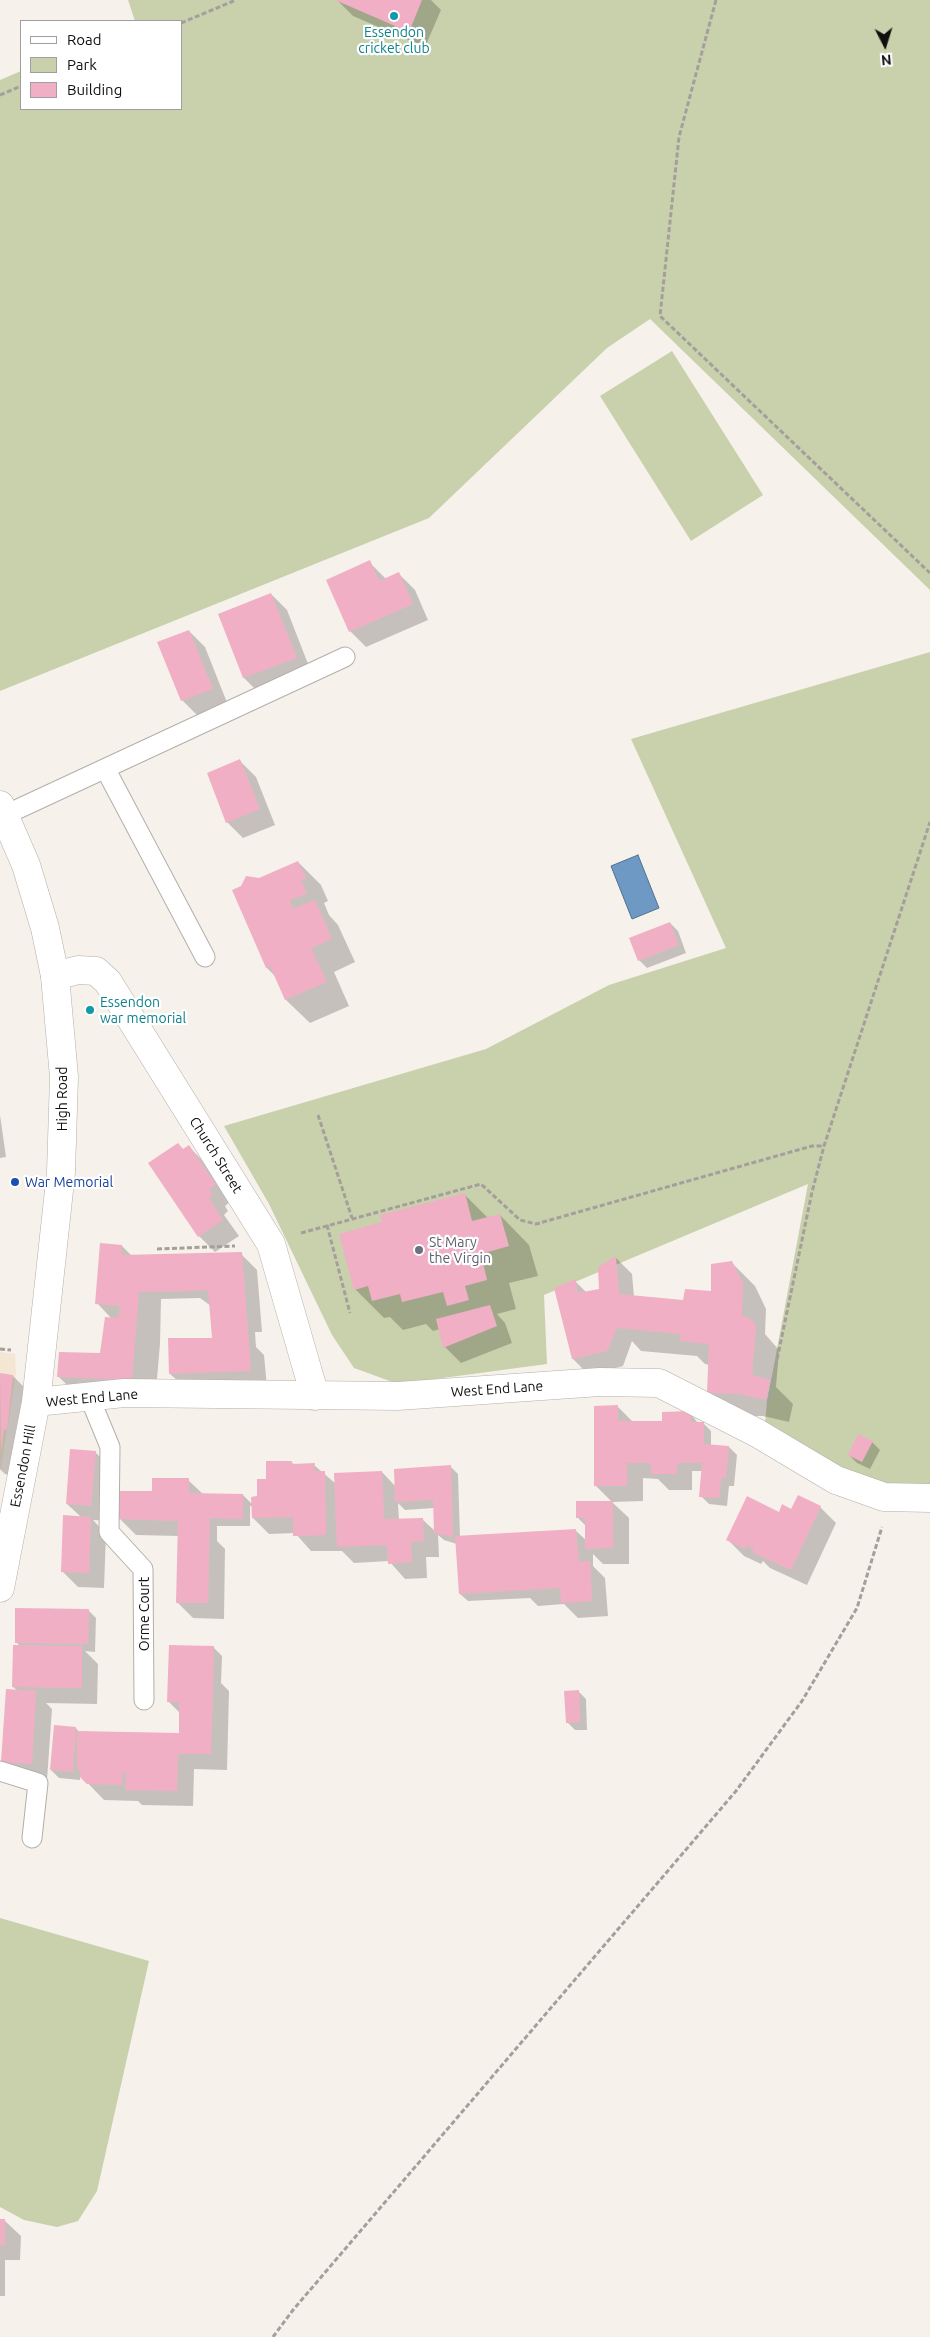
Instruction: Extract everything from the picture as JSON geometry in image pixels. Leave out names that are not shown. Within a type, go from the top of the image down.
[{"type":"street","name":"High Road","points":[[2,810],[26,865],[45,928],[55,976],[64,1077],[61,1172],[36,1402]]},
{"type":"street","name":"Church Street","points":[[55,976],[78,970],[96,971],[108,982],[272,1244],[315,1396]]},
{"type":"street","name":"West End Lane","points":[[36,1402],[89,1396],[153,1393],[398,1396],[600,1382],[659,1383],[757,1433],[836,1480],[884,1497],[930,1498]]},
{"type":"street","name":"Essendon Hill","points":[[0,1588],[36,1402]]},
{"type":"lane","points":[[2,810],[106,770],[345,658]]},
{"type":"lane","points":[[106,770],[205,957]]},
{"type":"lane","name":"Orme Court","points":[[89,1396],[110,1447],[108,1532],[143,1569],[144,1700]]},
{"type":"lane","points":[[0,1771],[38,1783],[32,1838]]},
{"type":"path","points":[[182,23],[236,0]]},
{"type":"path","points":[[716,0],[679,137],[660,316],[930,573]]},
{"type":"path","points":[[0,94],[20,86]]},
{"type":"path","points":[[757,1433],[771,1395],[812,1192],[824,1146],[930,822]]},
{"type":"path","points":[[318,1115],[352,1218]]},
{"type":"path","points":[[157,1250],[272,1244],[327,1225],[481,1184],[520,1220],[536,1224],[812,1146],[824,1146]]},
{"type":"path","points":[[327,1225],[350,1313]]},
{"type":"path","points":[[273,2337],[293,2310],[736,1790],[802,1701],[857,1608],[881,1530],[884,1497]]},
{"type":"shaded area","points":[[0,1352],[15,1354],[16,1374],[0,1475]]},
{"type":"green space","points":[[128,0],[930,0],[930,590],[650,319],[607,348],[429,518],[0,691],[0,80],[20,71],[20,110],[182,110],[182,20],[135,20]]},
{"type":"green space","points":[[672,351],[763,495],[691,541],[600,396]]},
{"type":"green space","points":[[930,652],[930,1487],[889,1485],[841,1469],[765,1423],[767,1402],[808,1184],[544,1295],[547,1364],[398,1384],[354,1368],[332,1335],[269,1204],[224,1126],[486,1049],[609,985],[726,948],[631,739]]},
{"type":"green space","points":[[0,1918],[149,1961],[97,2191],[78,2221],[57,2227],[24,2220],[0,2207]]},
{"type":"water","points":[[638,855],[659,908],[632,919],[611,866]]},
{"type":"building","name":"Essendon cricket club","points":[[335,0],[422,0],[409,32]]},
{"type":"building","points":[[370,560],[379,581],[399,572],[413,604],[349,632],[326,580]]},
{"type":"building","points":[[271,593],[297,658],[243,678],[218,614]]},
{"type":"building","points":[[189,630],[213,689],[181,701],[157,642]]},
{"type":"building","points":[[240,759],[260,809],[226,823],[207,773]]},
{"type":"building","points":[[298,861],[306,878],[301,880],[307,893],[290,900],[293,909],[315,900],[332,939],[311,948],[327,982],[285,1000],[270,966],[266,968],[232,890],[241,886],[246,876],[259,878]]},
{"type":"building","points":[[670,922],[679,945],[638,961],[629,938]]},
{"type":"building","points":[[178,1143],[183,1149],[189,1145],[216,1185],[209,1189],[213,1195],[209,1198],[223,1220],[198,1237],[148,1163]]},
{"type":"building","name":"St Mary the Virgin","points":[[465,1193],[472,1221],[500,1214],[509,1246],[481,1254],[487,1280],[465,1286],[469,1300],[447,1306],[443,1292],[402,1302],[400,1294],[372,1301],[368,1286],[354,1290],[339,1234],[382,1222],[380,1215]]},
{"type":"building","points":[[100,1243],[122,1245],[122,1255],[242,1252],[251,1371],[169,1374],[168,1338],[212,1338],[208,1290],[139,1292],[132,1380],[57,1377],[59,1352],[100,1353],[105,1317],[118,1318],[120,1306],[95,1304]]},
{"type":"building","points":[[616,1256],[619,1294],[683,1300],[685,1289],[711,1291],[711,1264],[732,1261],[743,1284],[742,1315],[752,1320],[756,1326],[752,1375],[770,1380],[766,1400],[739,1394],[707,1393],[709,1344],[680,1341],[681,1334],[617,1328],[607,1351],[572,1359],[554,1288],[575,1279],[578,1293],[599,1289],[598,1267]]},
{"type":"building","points":[[490,1305],[497,1326],[443,1348],[436,1319]]},
{"type":"building","points":[[0,1373],[13,1375],[7,1430],[4,1429],[1,1451]]},
{"type":"building","points":[[618,1405],[618,1421],[662,1421],[662,1412],[691,1411],[691,1422],[704,1422],[704,1444],[729,1446],[726,1478],[721,1478],[719,1498],[699,1497],[702,1463],[677,1463],[677,1474],[651,1474],[651,1463],[627,1463],[627,1486],[594,1486],[594,1406]]},
{"type":"building","points":[[858,1434],[873,1441],[862,1462],[848,1455]]},
{"type":"building","points":[[70,1449],[96,1451],[91,1506],[66,1504]]},
{"type":"building","points":[[266,1461],[292,1461],[292,1464],[315,1463],[314,1471],[325,1471],[326,1535],[293,1536],[293,1517],[252,1518],[251,1497],[257,1496],[257,1479],[266,1479]]},
{"type":"building","points":[[451,1465],[453,1537],[434,1533],[433,1500],[395,1502],[394,1469]]},
{"type":"building","points":[[382,1471],[384,1519],[423,1518],[424,1541],[411,1542],[412,1562],[388,1564],[387,1545],[337,1547],[334,1473]]},
{"type":"building","points":[[152,1478],[189,1478],[189,1493],[243,1494],[243,1519],[210,1518],[208,1603],[176,1603],[178,1521],[118,1519],[119,1491],[152,1491]]},
{"type":"building","points":[[798,1495],[821,1506],[791,1570],[752,1552],[754,1549],[746,1546],[745,1549],[726,1540],[747,1496],[779,1512],[782,1504],[791,1509]]},
{"type":"building","points":[[576,1501],[613,1501],[613,1548],[585,1549],[585,1518],[576,1518]]},
{"type":"building","points":[[63,1515],[91,1517],[89,1573],[61,1572]]},
{"type":"building","points":[[576,1529],[579,1562],[590,1561],[592,1601],[561,1603],[560,1588],[459,1594],[455,1536]]},
{"type":"building","points":[[15,1608],[89,1609],[88,1644],[15,1643]]},
{"type":"building","points":[[13,1645],[82,1646],[82,1688],[12,1687]]},
{"type":"building","points":[[169,1645],[214,1646],[211,1754],[178,1754],[177,1791],[125,1790],[126,1772],[123,1772],[122,1785],[87,1784],[80,1777],[81,1770],[77,1770],[77,1731],[179,1733],[179,1702],[167,1702]]},
{"type":"building","points":[[6,1689],[36,1691],[32,1764],[1,1762]]},
{"type":"building","points":[[579,1690],[580,1722],[566,1723],[564,1691]]},
{"type":"building","points":[[54,1725],[76,1727],[73,1772],[50,1770]]},
{"type":"building","points":[[0,2219],[5,2219],[5,2245],[0,2245]]},
{"type":"place","name":"Essendon cricket club","points":[[394,16]]},
{"type":"place","name":"Essendon war memorial","points":[[90,1010]]},
{"type":"place","name":"War Memorial","points":[[15,1182]]},
{"type":"place","name":"St Mary the Virgin","points":[[419,1250]]}]
